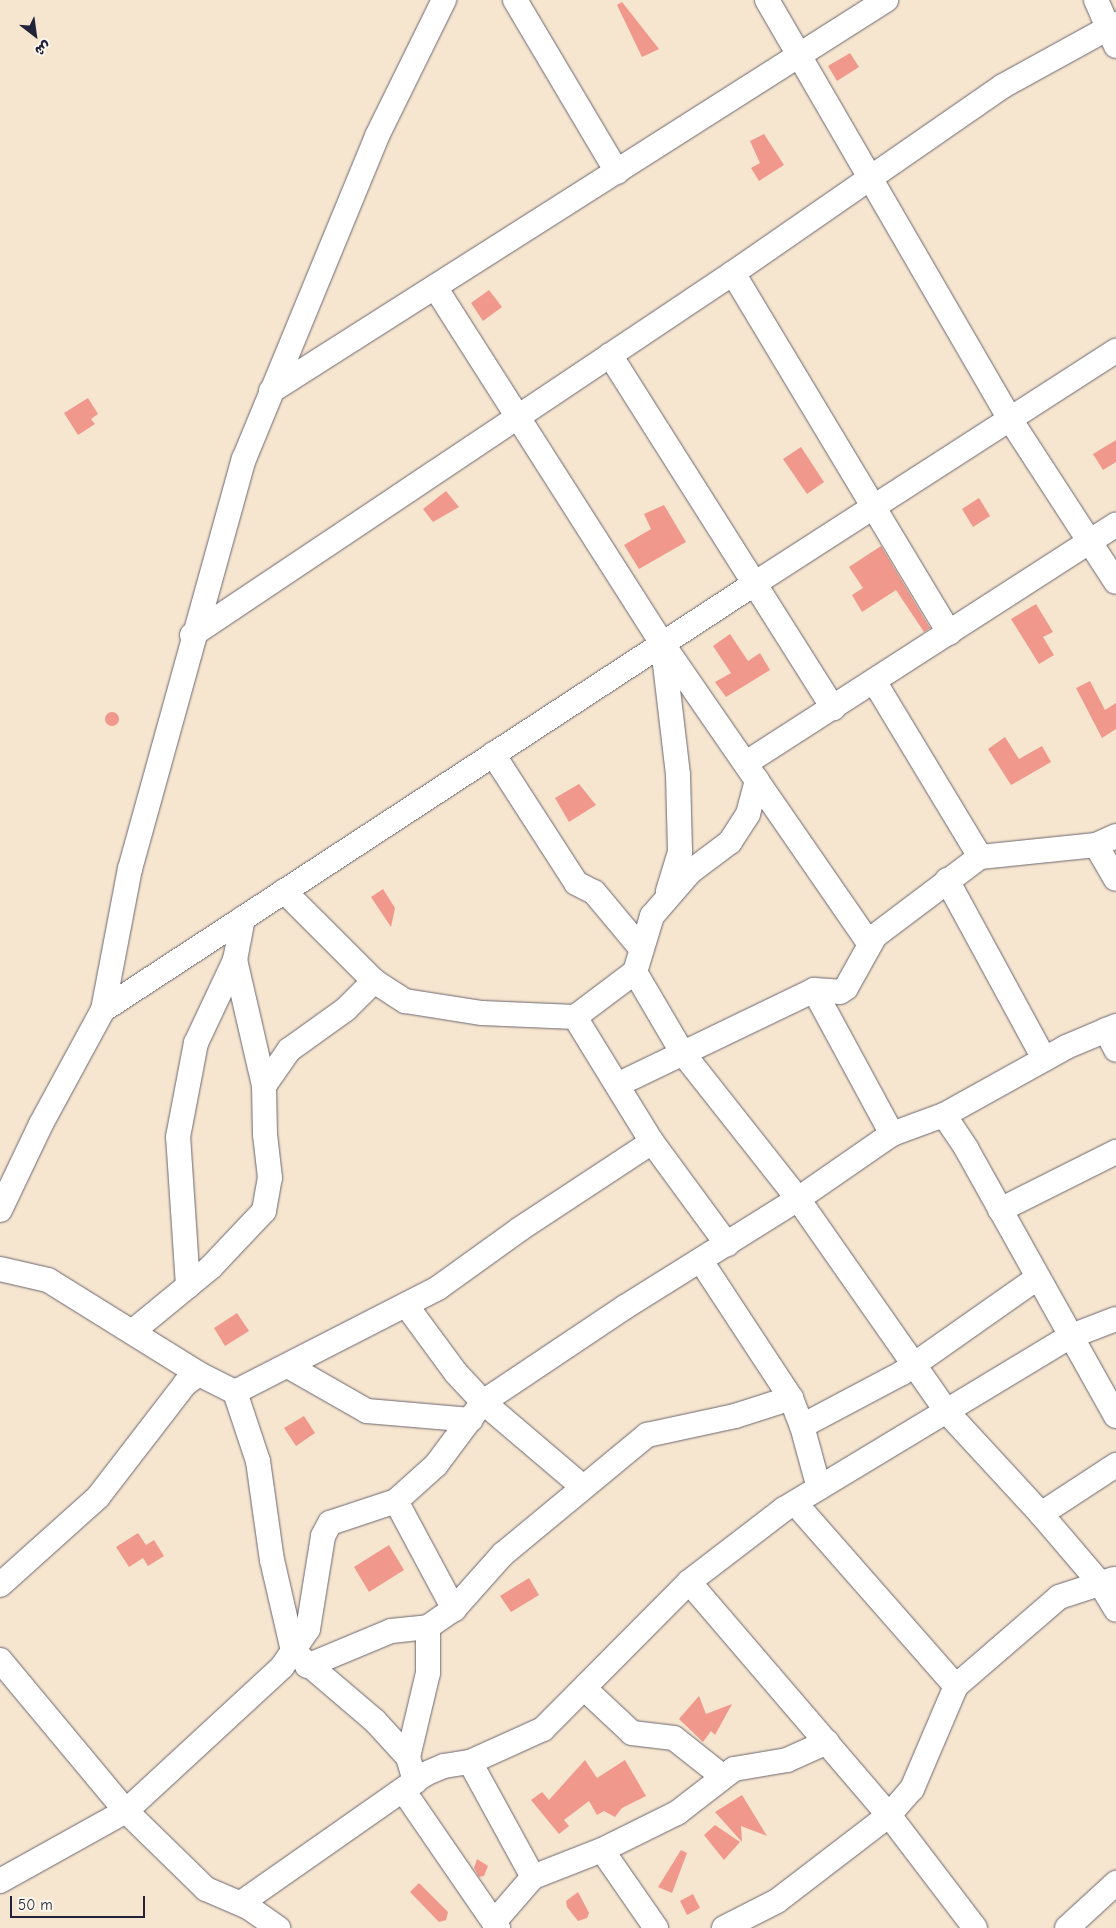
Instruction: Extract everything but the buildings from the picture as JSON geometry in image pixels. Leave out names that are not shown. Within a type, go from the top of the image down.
[{"type":"street","points":[[0,1210],[41,1124],[103,1010],[130,869],[192,635],[244,459],[377,136],[444,0]]},
{"type":"street","points":[[515,0],[616,172]]},
{"type":"street","points":[[767,0],[1010,419],[1116,582]]},
{"type":"street","points":[[271,391],[886,0]]},
{"type":"street","points":[[192,635],[733,273],[1012,81],[1114,32],[1096,0]]},
{"type":"street","points":[[733,273],[949,633]]},
{"type":"street","points":[[435,287],[662,643],[869,943]]},
{"type":"street","points":[[103,1010],[662,643],[1116,351]]},
{"type":"street","points":[[610,354],[833,708]]},
{"type":"street","points":[[1116,525],[833,708],[751,772],[748,814],[730,842],[690,872],[652,916],[640,947],[635,972],[682,1052],[798,1199],[948,1412],[1041,1514],[1108,1581],[1116,1610]]},
{"type":"street","points":[[662,643],[678,775],[680,852],[664,902]]},
{"type":"street","points":[[874,682],[980,857]]},
{"type":"street","points":[[493,754],[576,883],[594,892],[640,947]]},
{"type":"street","points":[[619,1084],[814,990],[840,992],[846,988],[869,943],[947,880],[980,857],[1106,840],[1116,879]]},
{"type":"street","points":[[947,880],[1044,1059]]},
{"type":"street","points":[[284,891],[374,981],[405,1001],[482,1013],[575,1017],[635,972]]},
{"type":"street","points":[[188,1286],[178,1137],[196,1043],[235,960],[243,918]]},
{"type":"street","points":[[132,1332],[210,1267],[264,1211],[270,1178],[265,1134],[264,1086],[235,960]]},
{"type":"street","points":[[264,1086],[289,1050],[346,1009],[374,981]]},
{"type":"street","points":[[814,990],[892,1134]]},
{"type":"street","points":[[575,1017],[619,1084],[652,1142],[727,1244]]},
{"type":"street","points":[[300,1659],[308,1629],[323,1536],[330,1523],[396,1502],[436,1465],[477,1411],[701,1261],[798,1199],[892,1134],[944,1115],[1044,1059],[1112,1035]]},
{"type":"street","points":[[944,1115],[1000,1210],[1069,1337],[1116,1416]]},
{"type":"street","points":[[235,1392],[438,1288],[520,1229],[652,1142]]},
{"type":"street","points":[[1000,1210],[1116,1152]]},
{"type":"street","points":[[701,1261],[791,1398],[802,1426],[819,1488]]},
{"type":"street","points":[[0,1268],[48,1280],[199,1374],[235,1392],[258,1461],[272,1560],[300,1659],[375,1721],[408,1757]]},
{"type":"street","points":[[802,1426],[914,1366],[1037,1278]]},
{"type":"street","points":[[406,1305],[456,1372],[477,1411],[583,1487]]},
{"type":"street","points":[[241,1903],[436,1769],[470,1762],[543,1728],[585,1689],[689,1582],[795,1503],[1069,1337],[1116,1318]]},
{"type":"street","points":[[288,1366],[367,1411],[477,1411]]},
{"type":"street","points":[[0,1585],[98,1497],[185,1384],[199,1374]]},
{"type":"street","points":[[0,1882],[126,1811],[282,1667],[300,1659],[391,1631],[428,1628],[454,1609],[502,1554],[647,1435],[735,1416],[791,1398]]},
{"type":"street","points":[[1041,1514],[1116,1465]]},
{"type":"street","points":[[396,1502],[454,1609]]},
{"type":"street","points":[[795,1503],[956,1686]]},
{"type":"street","points":[[724,1928],[777,1900],[889,1815],[912,1789],[956,1686],[1059,1598],[1108,1581]]},
{"type":"street","points":[[689,1582],[889,1815],[976,1928]]},
{"type":"street","points":[[428,1628],[428,1673],[408,1757],[409,1786],[496,1925],[533,1877],[602,1850],[677,1813],[707,1793],[722,1776],[734,1769],[761,1762],[787,1760],[827,1742]]},
{"type":"street","points":[[0,1660],[126,1811],[206,1889],[241,1903],[278,1928]]},
{"type":"street","points":[[585,1689],[632,1733],[674,1738],[722,1776]]},
{"type":"street","points":[[470,1762],[533,1877]]},
{"type":"street","points":[[602,1850],[656,1928]]},
{"type":"street","points":[[1067,1928],[1116,1883]]}]
